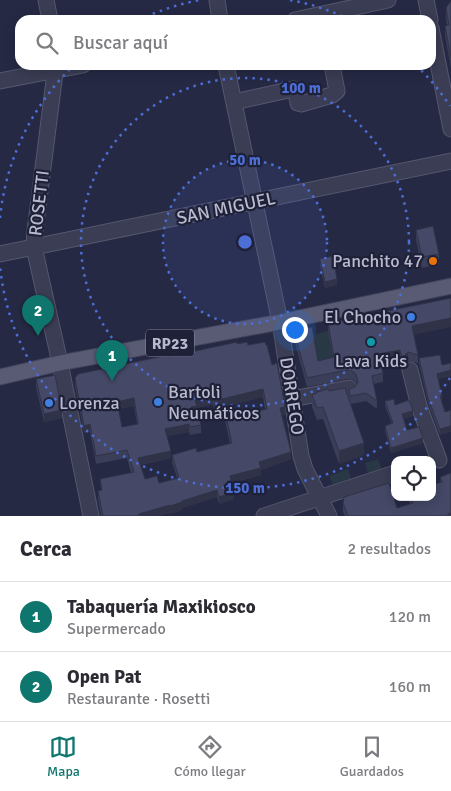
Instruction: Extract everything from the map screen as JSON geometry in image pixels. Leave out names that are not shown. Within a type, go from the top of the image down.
[{"type":"main road","name":"RP23","points":[[0,377],[60,363],[280,322],[451,286]]},
{"type":"street","points":[[46,0],[49,15]]},
{"type":"street","points":[[217,0],[219,15]]},
{"type":"street","points":[[329,15],[388,0]]},
{"type":"street","points":[[426,0],[429,15]]},
{"type":"street","points":[[436,53],[451,129]]},
{"type":"street","points":[[0,82],[48,70]]},
{"type":"street","name":"ROSETTI","points":[[56,70],[34,247],[91,516]]},
{"type":"street","name":"DORREGO","points":[[227,70],[280,322],[301,456],[305,469],[328,516]]},
{"type":"street","points":[[234,102],[294,89],[298,103],[301,104],[332,95],[335,94],[337,87],[333,70]]},
{"type":"street","name":"SAN MIGUEL","points":[[0,254],[451,161]]},
{"type":"street","points":[[410,370],[419,406],[441,459]]},
{"type":"street","points":[[292,399],[349,388]]},
{"type":"street","points":[[264,516],[391,475]]},
{"type":"shaded area","points":[[328,331],[335,366],[318,369],[312,335]]},
{"type":"shaded area","points":[[378,459],[382,469],[368,474],[365,463]]},
{"type":"shaded area","points":[[348,469],[351,479],[333,485],[329,476]]},
{"type":"building","points":[[450,2],[451,58],[445,26],[449,25],[446,8]]},
{"type":"building","points":[[433,226],[439,254],[422,257],[416,230]]},
{"type":"building","points":[[333,256],[337,279],[325,282],[320,259]]},
{"type":"building","points":[[451,298],[451,318],[412,326],[418,355],[408,352],[402,358],[400,350],[379,354],[383,373],[372,376],[377,401],[366,393],[350,396],[349,389],[355,387],[358,382],[356,374],[352,371],[347,370],[307,378],[295,335],[300,329],[312,327],[318,361],[334,357],[328,323]]},
{"type":"building","points":[[237,342],[237,344],[247,342],[248,345],[265,342],[272,365],[277,363],[285,407],[280,408],[291,452],[259,462],[261,468],[230,476],[234,492],[219,497],[217,490],[139,514],[139,516],[103,516],[98,491],[102,490],[100,479],[134,472],[127,450],[96,456],[90,424],[84,426],[75,378],[78,374],[168,355],[168,357]],"holes":[[[263,389],[267,409],[246,413],[245,410],[225,413],[232,443],[197,452],[196,448],[172,455],[179,478],[159,483],[157,476],[145,479],[138,458],[171,451],[165,429],[189,424],[190,427],[201,425],[199,417],[194,418],[191,407],[197,406],[195,400],[213,396],[214,401]],[[134,398],[138,424],[122,427],[117,402]]]},
{"type":"building","points":[[440,355],[442,365],[451,363],[451,370],[437,374],[442,396],[440,396],[445,412],[451,410],[451,426],[440,429],[428,398],[419,358]]},
{"type":"building","name":"Lorenza","points":[[55,375],[62,410],[44,414],[36,379]]},
{"type":"building","points":[[345,388],[364,443],[339,451],[323,407],[317,408],[312,395],[328,389],[329,391]]},
{"type":"building","points":[[394,399],[395,405],[409,400],[413,411],[402,414],[407,430],[419,427],[423,438],[391,448],[385,426],[393,423],[385,401]]},
{"type":"building","points":[[451,473],[451,513],[448,516],[348,516],[343,503],[344,497],[389,483],[391,501],[395,501],[397,508],[413,503],[412,501],[436,501],[436,484],[442,482],[440,477]]},
{"type":"place","name":"Panchito 47","points":[[433,261]]},
{"type":"place","name":"El Chocho","points":[[411,317]]},
{"type":"place","name":"Open Pat","points":[[38,336]]},
{"type":"place","name":"Lava Kids","points":[[371,342]]},
{"type":"place","name":"Tabaquería Maxikiosco","points":[[112,381]]},
{"type":"place","name":"Bartoli Neumáticos","points":[[158,402]]},
{"type":"place","name":"Lorenza","points":[[49,403]]}]
